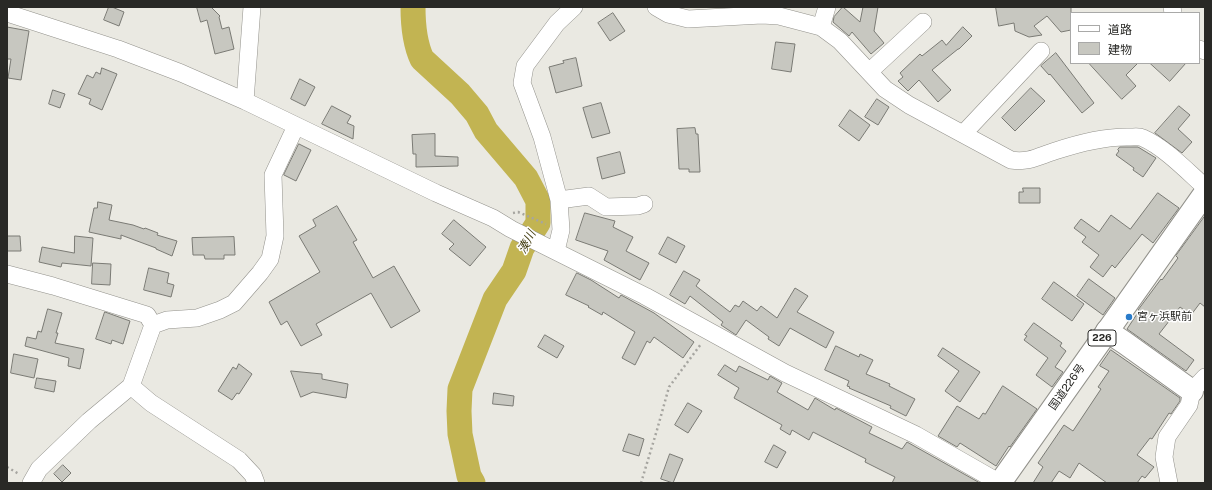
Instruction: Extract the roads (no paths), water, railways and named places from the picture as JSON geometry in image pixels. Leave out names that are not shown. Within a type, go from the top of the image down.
[{"type":"main road","name":"国道226号","points":[[1001,483],[1205,193]]},
{"type":"main road","points":[[1107,331],[1125,343],[1198,384]]},
{"type":"street","points":[[245,101],[252,7]]},
{"type":"street","points":[[551,249],[561,230],[559,200],[542,136],[522,83],[525,66],[557,23],[574,7]]},
{"type":"street","points":[[656,7],[668,14],[688,19],[762,15],[779,16],[821,27],[840,41],[885,89],[909,105],[1011,160],[1020,162],[1030,160],[1088,142],[1120,137],[1141,137],[1162,149],[1205,187]]},
{"type":"street","points":[[821,27],[827,7]]},
{"type":"street","points":[[7,13],[118,49],[181,73],[245,101],[436,193],[493,218],[511,229],[646,296],[785,373],[916,435],[1001,483]]},
{"type":"street","points":[[869,72],[923,22]]},
{"type":"street","points":[[963,134],[1041,51]]},
{"type":"street","points":[[153,325],[167,320],[197,318],[220,310],[234,303],[270,259],[275,236],[273,175],[296,126]]},
{"type":"street","points":[[559,200],[589,196],[606,207],[638,206],[644,204]]},
{"type":"street","points":[[7,274],[147,315],[153,325]]},
{"type":"street","points":[[31,483],[39,469],[89,422],[131,386],[153,325]]},
{"type":"street","points":[[1169,483],[1164,457],[1167,436],[1189,404],[1198,384]]},
{"type":"street","points":[[131,386],[151,403],[239,460],[253,475],[256,483]]},
{"type":"waterway","name":"湊川","points":[[413,7],[415,34],[422,59],[460,94],[477,114],[486,131],[526,178],[538,201],[538,223],[522,248],[514,271],[495,299],[460,389],[460,434],[469,476],[473,483]]},
{"type":"place","name":"宮ヶ浜駅前","points":[[1129,317]]}]
